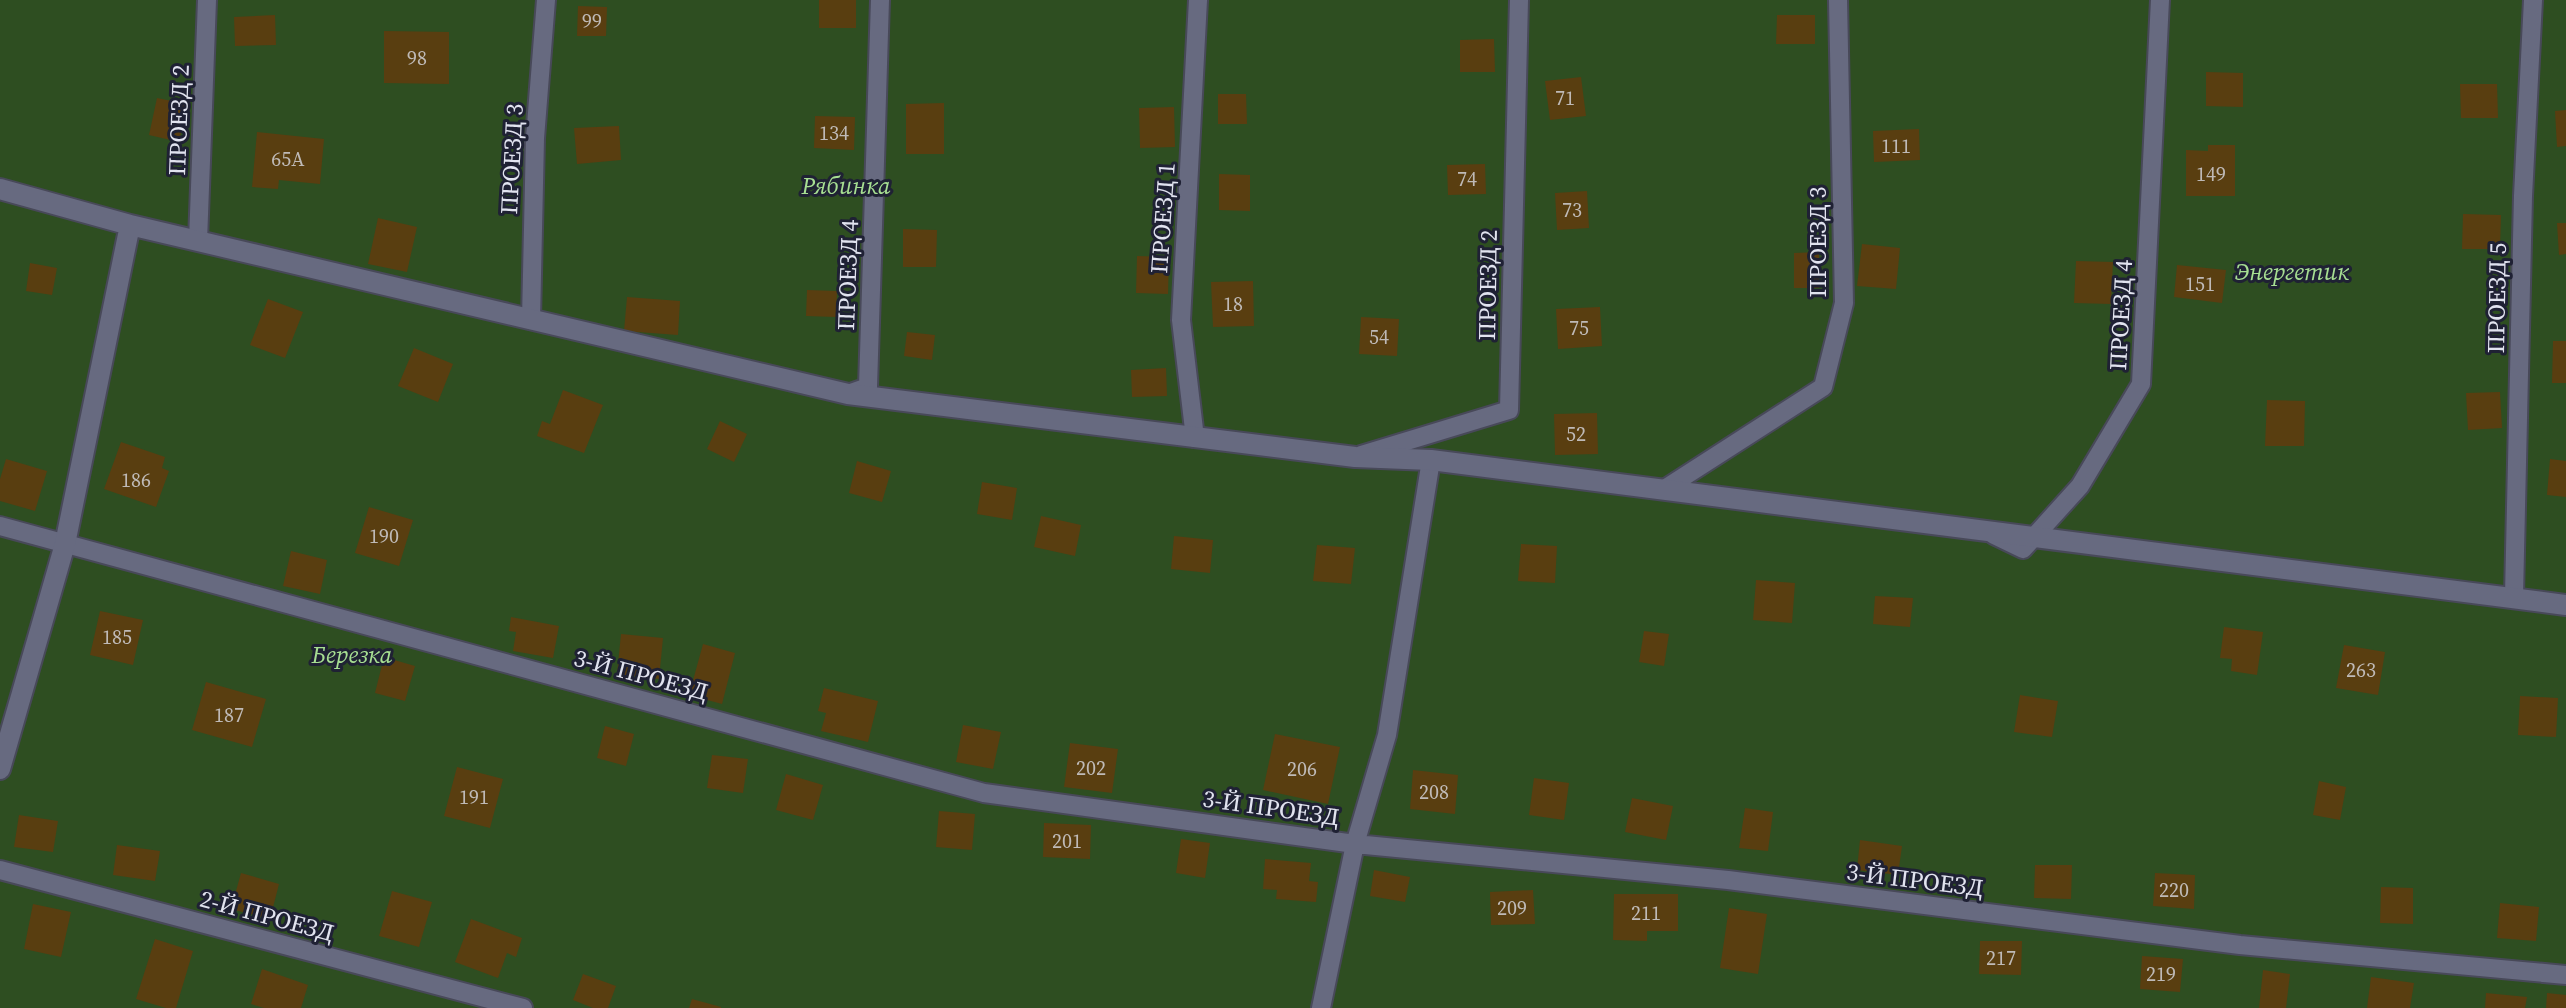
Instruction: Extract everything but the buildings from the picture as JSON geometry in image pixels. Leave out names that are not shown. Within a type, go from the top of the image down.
[{"type":"street","points":[[0,189],[130,225],[848,394],[1355,457],[1431,460],[2566,605]]},
{"type":"street","points":[[0,769],[65,544],[130,225]]},
{"type":"lane","name":"ПРОЕЗД 2","points":[[198,241],[207,0]]},
{"type":"lane","name":"ПРОЕЗД 3","points":[[531,320],[535,138],[546,0]]},
{"type":"lane","name":"ПРОЕЗД 4","points":[[848,394],[868,387],[880,0]]},
{"type":"lane","name":"ПРОЕЗД 1","points":[[1195,438],[1181,320],[1198,0]]},
{"type":"lane","name":"ПРОЕЗД 2","points":[[1355,457],[1509,410],[1519,0]]},
{"type":"lane","name":"ПРОЕЗД 3","points":[[1663,490],[1823,387],[1844,303],[1838,0]]},
{"type":"lane","name":"ПРОЕЗД 4","points":[[2035,536],[2080,486],[2141,384],[2160,0]]},
{"type":"lane","name":"ПРОЕЗД 5","points":[[2514,596],[2523,196],[2533,0]]},
{"type":"lane","points":[[1321,1008],[1355,844],[1387,735],[1431,460]]},
{"type":"lane","name":"3-Й ПРОЕЗД","points":[[0,526],[984,793],[1355,844],[1728,880],[2240,945],[2566,975]]},
{"type":"lane","name":"2-Й ПРОЕЗД","points":[[0,870],[523,1008]]},
{"type":"green space","points":[[0,0],[2566,0],[2566,1008],[0,1008]]},
{"type":"park label","name":"Рябинка","points":[[846,186]]},
{"type":"park label","name":"Энергетик","points":[[2292,272]]},
{"type":"park label","name":"Березка","points":[[352,655]]}]
